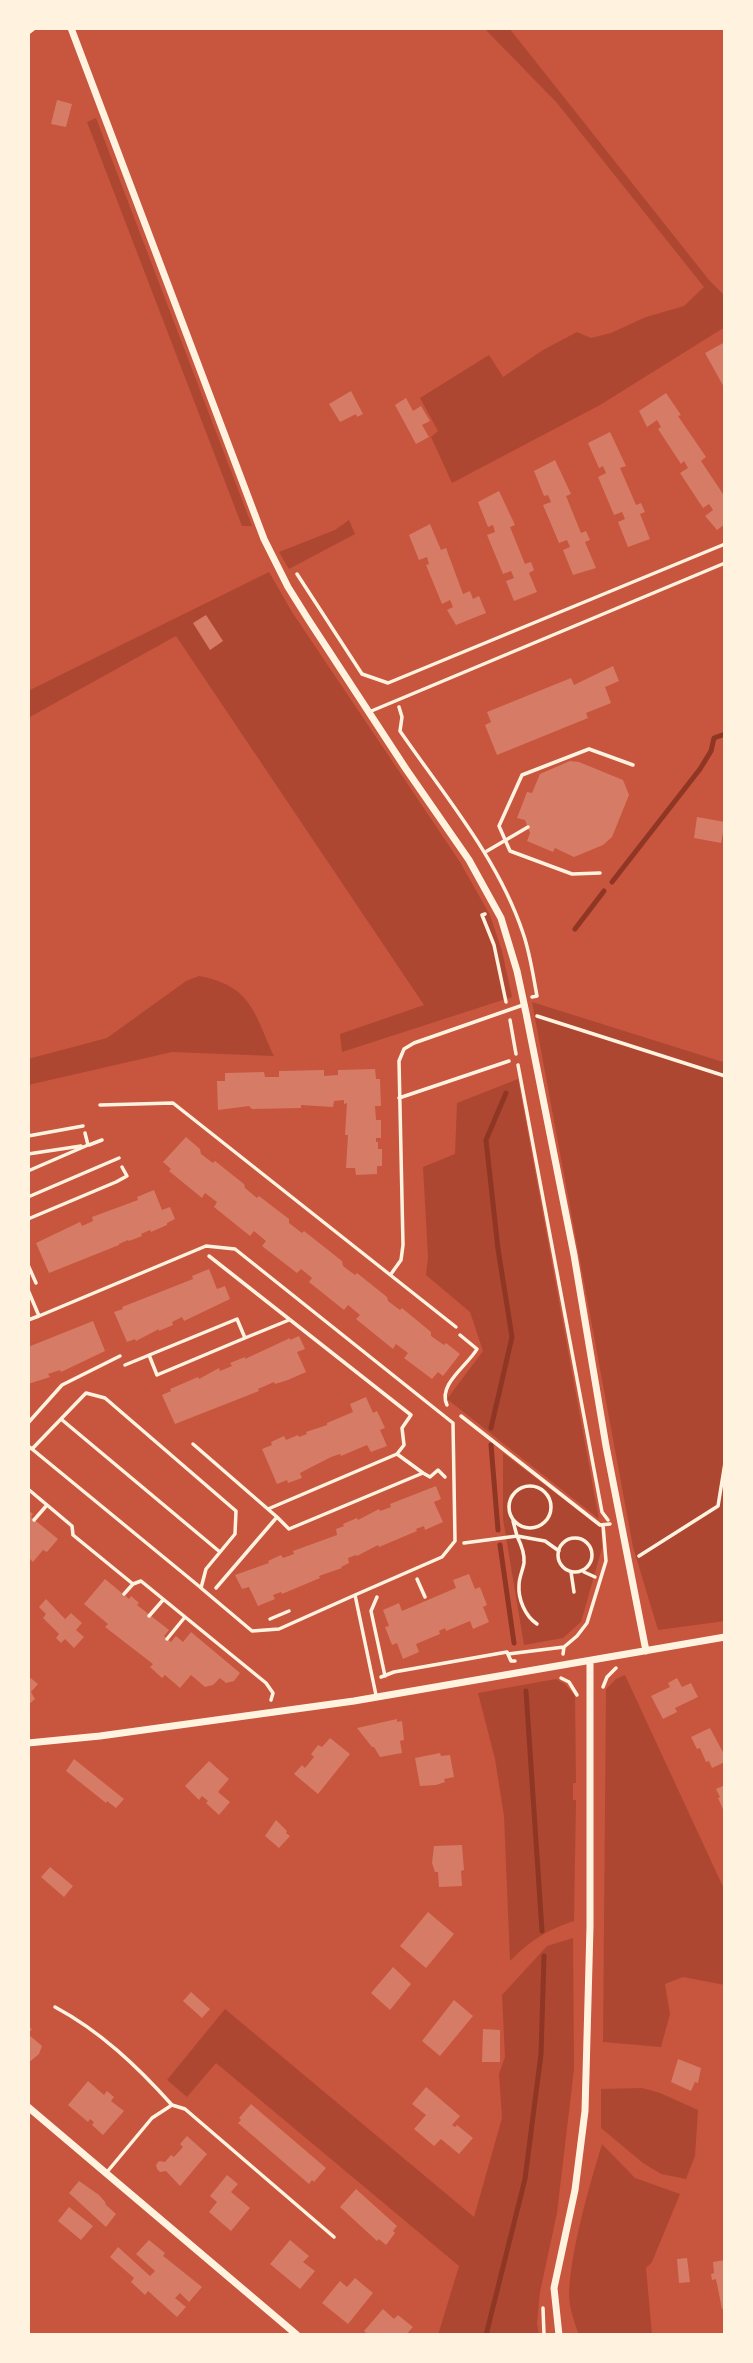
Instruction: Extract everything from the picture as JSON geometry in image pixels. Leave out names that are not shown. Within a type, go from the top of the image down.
[{"type":"street","points":[[71,28],[264,538],[288,587],[469,860],[497,909],[512,953],[526,1009],[646,1651]]},
{"type":"street","points":[[28,1743],[100,1736],[377,1697],[725,1637]]},
{"type":"street","points":[[559,2335],[554,2288],[575,2190],[585,2111],[590,1927],[590,1661]]},
{"type":"street","points":[[28,2107],[297,2335]]},
{"type":"lane","points":[[369,712],[725,563]]},
{"type":"lane","points":[[391,1274],[401,1260],[403,1245],[399,1061],[404,1049],[414,1043],[508,1010],[526,1009]]},
{"type":"lane","points":[[400,1098],[509,1061]]},
{"type":"lane","points":[[100,1105],[173,1102],[456,1327]]},
{"type":"lane","points":[[28,1136],[83,1126]]},
{"type":"lane","points":[[28,1197],[118,1158]]},
{"type":"lane","points":[[28,1320],[206,1245],[235,1249],[453,1423],[456,1541],[442,1557],[279,1629],[252,1631],[30,1447],[86,1393],[105,1398],[236,1511],[235,1534],[206,1569],[201,1588]]},
{"type":"lane","points":[[28,1290],[39,1316]]},
{"type":"lane","points":[[61,1419],[220,1552]]},
{"type":"lane","points":[[355,1595],[377,1697]]},
{"type":"lane","points":[[55,2007],[103,2037],[172,2105],[185,2109],[334,2237]]},
{"type":"lane","points":[[106,2173],[152,2118],[172,2105]]},
{"type":"path","points":[[296,572],[362,674],[388,683],[725,544]]},
{"type":"path","points":[[600,873],[572,874],[510,851],[499,826],[522,775],[589,749],[634,765]]},
{"type":"path","points":[[487,851],[528,827]]},
{"type":"path","points":[[459,1414],[600,1525],[610,1524],[602,1512],[508,1010],[494,944],[482,915],[497,909]]},
{"type":"path","points":[[526,1009],[725,1076]]},
{"type":"path","points":[[83,1126],[88,1145]]},
{"type":"path","points":[[28,1171],[102,1140]]},
{"type":"path","points":[[28,1154],[88,1145]]},
{"type":"path","points":[[28,1219],[127,1176],[118,1158]]},
{"type":"path","points":[[202,1258],[208,1255],[411,1415],[402,1428],[404,1444],[397,1454],[268,1509]]},
{"type":"path","points":[[28,1265],[39,1290]]},
{"type":"path","points":[[125,1365],[237,1319],[245,1338]]},
{"type":"path","points":[[149,1355],[157,1375],[290,1320]]},
{"type":"path","points":[[448,1405],[444,1395],[446,1388],[477,1349],[455,1332],[456,1327]]},
{"type":"path","points":[[28,1423],[62,1385],[121,1356]]},
{"type":"path","points":[[193,1444],[289,1530],[423,1474]]},
{"type":"path","points":[[397,1454],[429,1477],[438,1470],[446,1478]]},
{"type":"path","points":[[628,1563],[718,1506],[725,1463]]},
{"type":"path","points":[[513,1520],[521,1527],[533,1528],[544,1523],[550,1514],[550,1502],[544,1492],[534,1486],[521,1488],[511,1498],[509,1509],[523,1549],[524,1561],[519,1584],[522,1606],[537,1624]]},
{"type":"path","points":[[28,1489],[72,1526],[74,1535],[133,1584]]},
{"type":"path","points":[[34,1520],[47,1505]]},
{"type":"path","points":[[222,1597],[215,1590],[277,1517]]},
{"type":"path","points":[[563,1654],[564,1647],[587,1623],[606,1561],[603,1525]]},
{"type":"path","points":[[456,1541],[469,1544],[517,1536],[545,1542],[559,1551]]},
{"type":"path","points":[[582,1571],[592,1557],[587,1543],[572,1538],[565,1542],[559,1551],[558,1557],[562,1566],[571,1572],[582,1571],[595,1577]]},
{"type":"path","points":[[571,1572],[574,1592]]},
{"type":"path","points":[[408,1583],[423,1577]]},
{"type":"path","points":[[417,1579],[425,1597]]},
{"type":"path","points":[[124,1594],[133,1584],[141,1581],[267,1683],[273,1693],[271,1700]]},
{"type":"path","points":[[378,1596],[371,1611],[385,1676]]},
{"type":"path","points":[[149,1616],[163,1600]]},
{"type":"path","points":[[266,1620],[298,1608]]},
{"type":"path","points":[[167,1639],[185,1617]]},
{"type":"path","points":[[373,1678],[494,1654],[564,1647]]},
{"type":"path","points":[[545,1668],[543,1658],[575,1652]]},
{"type":"path","points":[[508,1654],[511,1661],[519,1662]]},
{"type":"path","points":[[603,1694],[607,1677],[617,1667],[624,1665]]},
{"type":"shaded area","points":[[484,28],[509,28],[709,280],[725,296],[725,327],[600,405],[452,483],[431,437],[438,431],[420,398],[489,355],[503,377],[543,350],[577,332],[591,338],[611,333],[646,317],[684,306],[704,287],[557,103]]},
{"type":"shaded area","points":[[96,118],[252,526],[242,526],[87,122]]},
{"type":"shaded area","points":[[349,520],[355,534],[289,569],[279,552],[335,530]]},
{"type":"shaded area","points":[[269,572],[292,612],[460,862],[490,915],[502,951],[512,997],[342,1052],[340,1034],[424,1005],[176,636],[28,718],[28,691]]},
{"type":"shaded area","points":[[199,976],[217,981],[241,994],[255,1014],[274,1056],[172,1052],[28,1085],[28,1059],[107,1038],[186,981]]},
{"type":"shaded area","points":[[725,997],[725,1621],[658,1630],[633,1547],[532,1002],[723,1062]]},
{"type":"shaded area","points":[[518,1079],[599,1519],[447,1399],[483,1351],[470,1312],[426,1275],[428,1257],[423,1167],[455,1154],[457,1103]]},
{"type":"shaded area","points":[[503,1453],[601,1528],[602,1548],[581,1622],[563,1638],[524,1645],[503,1519]]},
{"type":"shaded area","points":[[625,1675],[725,1891],[725,1985],[683,1977],[665,1984],[670,2014],[661,2047],[603,2042],[606,1689],[616,1679]]},
{"type":"shaded area","points":[[556,1679],[565,1684],[575,1696],[574,1921],[539,1937],[510,1961],[504,1816],[495,1759],[478,1693]]},
{"type":"shaded area","points":[[573,1938],[574,2069],[557,2213],[540,2292],[537,2323],[539,2335],[438,2335],[459,2266],[216,2063],[187,2097],[167,2080],[225,2009],[474,2217],[502,2118],[499,2074],[505,2057],[502,1995],[547,1946]]},
{"type":"shaded area","points":[[642,2088],[698,2110],[695,2156],[686,2179],[661,2174],[643,2163],[601,2128],[601,2089]]},
{"type":"shaded area","points":[[602,2144],[635,2178],[680,2194],[652,2262],[646,2268],[652,2335],[579,2335],[572,2314],[569,2293],[573,2257]]},
{"type":"building","points":[[57,100],[72,104],[66,127],[51,124]]},
{"type":"building","points":[[725,342],[725,389],[705,353]]},
{"type":"building","points":[[351,391],[363,414],[357,417],[356,414],[340,422],[329,404]]},
{"type":"building","points":[[666,393],[706,457],[701,461],[723,494],[725,493],[725,524],[717,530],[705,516],[713,510],[709,504],[703,508],[680,473],[688,468],[684,461],[681,464],[658,429],[661,427],[657,420],[647,427],[639,411]]},
{"type":"building","points":[[406,398],[413,411],[421,406],[430,421],[422,425],[429,437],[416,444],[395,405]]},
{"type":"building","points":[[610,432],[626,466],[620,468],[636,505],[641,503],[645,512],[640,514],[650,539],[628,547],[618,522],[625,519],[622,512],[614,515],[598,477],[606,473],[603,466],[599,468],[588,443]]},
{"type":"building","points":[[555,460],[571,494],[566,496],[581,533],[586,531],[590,540],[585,542],[596,568],[573,575],[563,550],[570,547],[567,540],[559,543],[543,505],[551,502],[548,495],[544,496],[534,471]]},
{"type":"building","points":[[499,491],[515,525],[510,527],[525,564],[531,562],[534,570],[529,573],[537,592],[514,601],[506,581],[514,578],[511,571],[503,574],[487,535],[495,532],[493,525],[488,527],[478,502]]},
{"type":"building","points":[[430,524],[441,550],[446,548],[463,594],[470,591],[473,599],[479,596],[486,613],[456,625],[447,610],[453,607],[450,600],[442,604],[426,565],[429,564],[427,557],[419,560],[409,535]]},
{"type":"building","points":[[206,615],[223,641],[210,650],[193,623]]},
{"type":"building","points":[[613,666],[619,681],[605,687],[611,703],[586,713],[588,718],[497,755],[485,725],[491,722],[487,712],[571,678],[574,685]]},
{"type":"building","points":[[570,761],[623,780],[629,795],[612,837],[603,845],[574,857],[555,848],[553,852],[527,841],[530,833],[525,820],[517,818],[527,792],[532,793],[540,774]]},
{"type":"building","points":[[697,817],[725,822],[721,843],[694,838]]},
{"type":"building","points":[[375,1069],[376,1079],[380,1079],[381,1106],[375,1106],[376,1120],[381,1120],[381,1138],[376,1138],[376,1142],[378,1149],[382,1149],[382,1166],[377,1166],[377,1174],[356,1175],[355,1168],[346,1168],[348,1135],[345,1135],[347,1103],[344,1104],[344,1100],[334,1101],[333,1107],[301,1105],[301,1108],[252,1109],[249,1106],[218,1110],[217,1081],[225,1081],[225,1073],[264,1072],[265,1077],[279,1077],[279,1071],[324,1070],[324,1076],[338,1075],[338,1070]]},
{"type":"building","points":[[186,1137],[200,1149],[201,1154],[213,1163],[215,1161],[257,1198],[259,1196],[289,1219],[289,1223],[302,1233],[304,1231],[342,1261],[343,1266],[355,1275],[357,1273],[387,1297],[388,1301],[400,1310],[402,1308],[431,1332],[431,1336],[460,1354],[443,1376],[438,1372],[432,1379],[404,1358],[408,1353],[396,1344],[393,1349],[356,1319],[360,1315],[348,1305],[344,1310],[309,1282],[312,1278],[301,1269],[297,1273],[262,1246],[266,1241],[254,1231],[250,1236],[214,1207],[217,1202],[205,1193],[202,1198],[169,1171],[171,1169],[163,1162]]},
{"type":"building","points":[[154,1190],[162,1210],[170,1207],[175,1219],[167,1225],[141,1234],[142,1236],[49,1273],[36,1243],[80,1222],[82,1226],[93,1221],[92,1217],[138,1200],[137,1197]]},
{"type":"building","points":[[209,1269],[217,1289],[225,1286],[230,1299],[184,1321],[182,1317],[172,1322],[173,1325],[136,1341],[127,1342],[114,1312],[193,1279],[192,1276]]},
{"type":"building","points":[[93,1321],[105,1351],[61,1372],[60,1370],[48,1374],[50,1377],[28,1384],[28,1347]]},
{"type":"building","points":[[299,1336],[305,1349],[297,1352],[306,1372],[288,1380],[275,1384],[274,1382],[258,1389],[259,1391],[175,1424],[162,1395],[171,1391],[170,1389],[198,1377],[199,1379],[219,1368],[220,1371],[232,1366],[230,1363]]},
{"type":"building","points":[[366,1397],[373,1413],[377,1411],[385,1428],[380,1430],[387,1446],[371,1452],[367,1445],[341,1456],[331,1457],[300,1473],[302,1478],[277,1484],[262,1449],[284,1436],[286,1440],[298,1435],[299,1437],[353,1412],[350,1404]]},
{"type":"building","points":[[436,1486],[441,1499],[434,1502],[443,1522],[425,1530],[424,1526],[416,1529],[417,1531],[348,1558],[349,1563],[342,1568],[282,1594],[273,1595],[275,1599],[258,1606],[249,1587],[242,1589],[235,1575],[337,1535],[336,1529],[344,1526],[343,1524],[379,1509],[380,1511],[391,1507],[390,1504]]},
{"type":"building","points":[[28,1510],[33,1514],[31,1517],[58,1539],[47,1552],[43,1550],[33,1562],[28,1557]]},
{"type":"building","points":[[469,1574],[475,1589],[480,1587],[487,1605],[483,1607],[489,1622],[473,1629],[470,1621],[446,1631],[445,1628],[439,1631],[440,1634],[416,1644],[419,1652],[403,1659],[397,1643],[392,1645],[385,1627],[389,1626],[383,1610],[399,1603],[402,1611],[456,1588],[453,1580]]},
{"type":"building","points":[[105,1579],[129,1599],[131,1596],[139,1603],[137,1605],[169,1630],[164,1636],[171,1642],[176,1636],[183,1642],[191,1632],[240,1673],[234,1681],[226,1683],[220,1678],[213,1685],[205,1687],[191,1675],[180,1688],[165,1675],[162,1678],[150,1667],[153,1664],[105,1627],[108,1624],[84,1604]]},
{"type":"building","points":[[46,1599],[65,1619],[71,1613],[82,1623],[76,1630],[84,1637],[74,1648],[65,1639],[61,1643],[56,1638],[59,1634],[43,1618],[46,1614],[39,1607]]},
{"type":"building","points":[[28,1676],[38,1684],[31,1692],[35,1699],[28,1705]]},
{"type":"building","points":[[677,1678],[682,1687],[691,1683],[698,1697],[675,1708],[677,1712],[663,1719],[651,1696],[670,1687],[668,1683]]},
{"type":"building","points":[[397,1719],[397,1722],[402,1721],[402,1753],[380,1757],[357,1728]]},
{"type":"building","points":[[710,1728],[725,1756],[725,1762],[712,1768],[691,1737]]},
{"type":"building","points":[[330,1738],[350,1754],[318,1794],[294,1774],[302,1765],[305,1768],[314,1757],[311,1754],[318,1745],[322,1747]]},
{"type":"building","points":[[440,1753],[441,1756],[450,1755],[454,1777],[444,1779],[445,1782],[436,1785],[420,1786],[415,1758]]},
{"type":"building","points":[[74,1759],[124,1799],[116,1808],[66,1771]]},
{"type":"building","points":[[209,1761],[229,1779],[218,1792],[230,1802],[219,1815],[206,1803],[208,1801],[202,1796],[199,1800],[185,1786]]},
{"type":"building","points":[[725,1785],[725,1814],[716,1789]]},
{"type":"building","points":[[276,1820],[290,1836],[279,1848],[265,1836]]},
{"type":"building","points":[[462,1845],[462,1886],[439,1887],[438,1872],[435,1872],[432,1863],[434,1846]]},
{"type":"building","points":[[50,1867],[73,1886],[64,1897],[41,1877]]},
{"type":"building","points":[[428,1912],[454,1934],[426,1968],[400,1946]]},
{"type":"building","points":[[393,1967],[411,1984],[390,2010],[371,1993]]},
{"type":"building","points":[[191,1992],[210,2009],[202,2018],[183,2001]]},
{"type":"building","points":[[454,2000],[473,2016],[440,2056],[422,2041]]},
{"type":"building","points":[[483,2029],[500,2030],[500,2062],[482,2062]]},
{"type":"building","points":[[28,2034],[42,2046],[39,2054],[28,2063]]},
{"type":"building","points":[[678,2059],[701,2068],[698,2083],[695,2082],[691,2091],[671,2082]]},
{"type":"building","points":[[88,2081],[104,2095],[107,2091],[114,2097],[111,2101],[124,2111],[103,2135],[92,2125],[94,2122],[90,2119],[88,2122],[68,2105]]},
{"type":"building","points":[[426,2087],[460,2116],[452,2125],[457,2125],[473,2138],[459,2154],[441,2139],[434,2146],[414,2129],[426,2115],[412,2104]]},
{"type":"building","points":[[251,2104],[326,2168],[314,2182],[312,2180],[309,2184],[238,2123]]},
{"type":"building","points":[[187,2136],[207,2154],[180,2186],[166,2171],[160,2172],[156,2165],[159,2161],[165,2162],[171,2155],[174,2157],[183,2147],[180,2144]]},
{"type":"building","points":[[227,2175],[238,2184],[231,2192],[250,2208],[231,2231],[209,2212],[217,2202],[210,2196]]},
{"type":"building","points":[[79,2181],[99,2195],[116,2214],[106,2227],[69,2193]]},
{"type":"building","points":[[356,2189],[397,2226],[386,2245],[379,2239],[377,2241],[340,2207]]},
{"type":"building","points":[[69,2207],[93,2226],[81,2240],[58,2221]]},
{"type":"building","points":[[149,2240],[165,2253],[163,2256],[202,2287],[189,2302],[180,2293],[175,2298],[186,2307],[177,2317],[148,2291],[145,2295],[131,2282],[134,2278],[110,2257],[118,2247],[150,2276],[155,2271],[136,2254]]},
{"type":"building","points":[[290,2240],[309,2256],[303,2262],[315,2271],[300,2289],[270,2264]]},
{"type":"building","points":[[687,2258],[690,2282],[679,2283],[677,2259]]},
{"type":"building","points":[[725,2260],[725,2308],[722,2309],[716,2279],[712,2280],[711,2274],[714,2273],[713,2262]]},
{"type":"building","points":[[355,2278],[373,2293],[348,2324],[322,2303],[340,2281],[347,2287]]},
{"type":"building","points":[[383,2309],[394,2319],[398,2315],[413,2327],[406,2335],[368,2335],[364,2331]]},
{"type":"waterway","points":[[612,882],[700,769],[711,751],[714,738],[725,734]]},
{"type":"waterway","points":[[575,929],[604,891]]},
{"type":"waterway","points":[[491,1428],[512,1337],[498,1249],[486,1140],[506,1093]]},
{"type":"waterway","points":[[491,1445],[498,1530]]},
{"type":"waterway","points":[[500,1545],[514,1643]]},
{"type":"waterway","points":[[526,1691],[542,1931]]},
{"type":"waterway","points":[[486,2335],[525,2179],[541,2054],[544,1956]]}]
